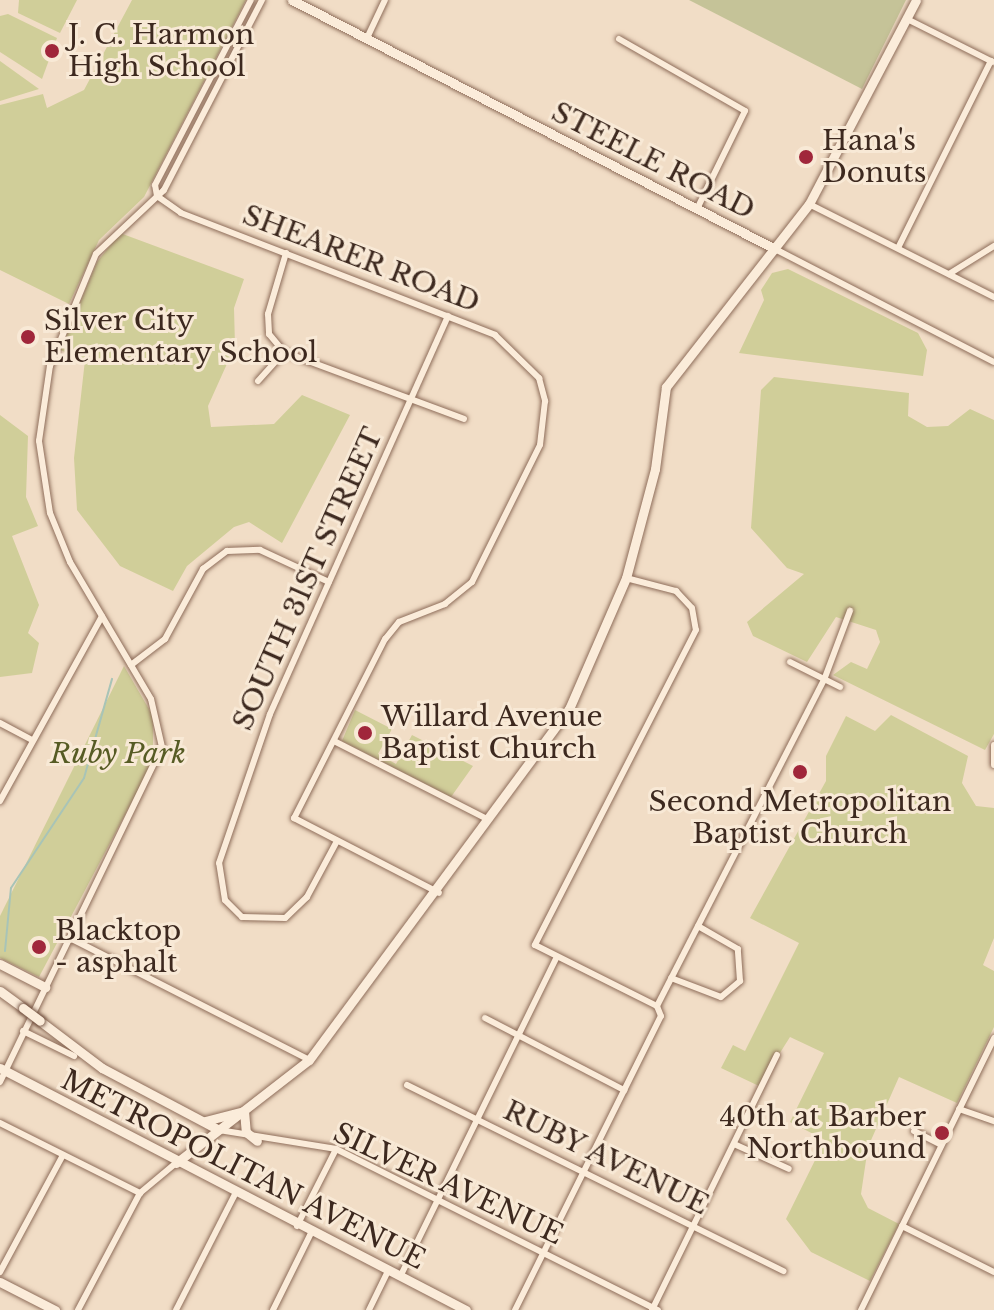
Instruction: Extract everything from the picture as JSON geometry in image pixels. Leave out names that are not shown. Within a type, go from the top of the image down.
[{"type":"street","points":[[157,196],[176,144],[251,0]]},
{"type":"street","points":[[0,1082],[2,1070],[161,759],[160,721],[50,513],[40,419],[50,366],[96,254],[157,196],[185,149],[262,0]]},
{"type":"street","name":"STEELE ROAD","points":[[292,0],[306,3],[367,38],[994,362]]},
{"type":"street","points":[[367,38],[385,0]]},
{"type":"street","points":[[78,1310],[140,1193],[309,1060],[439,893],[575,698],[626,578],[655,469],[663,396],[687,357],[809,204],[916,0]]},
{"type":"street","points":[[898,248],[992,62],[907,19]]},
{"type":"street","points":[[619,39],[745,111],[697,209]]},
{"type":"street","name":"SHEARER ROAD","points":[[157,196],[181,213],[495,335],[539,378],[545,401],[540,445],[472,582],[445,604],[399,622],[334,741]]},
{"type":"street","points":[[809,204],[994,297]]},
{"type":"street","points":[[949,274],[994,246]]},
{"type":"street","points":[[286,253],[268,314],[269,334],[284,352],[464,419]]},
{"type":"street","name":"SOUTH 31ST STREET","points":[[337,841],[298,910],[269,923],[231,909],[220,889],[219,863],[270,714],[448,316]]},
{"type":"street","points":[[258,381],[284,352]]},
{"type":"street","points":[[131,665],[165,639],[211,561],[250,547],[329,582]]},
{"type":"street","points":[[515,1310],[661,1016],[657,1006],[535,945],[696,630],[692,608],[676,591],[626,578]]},
{"type":"street","points":[[657,1006],[824,680],[850,611]]},
{"type":"street","points":[[0,801],[102,616]]},
{"type":"street","points":[[790,662],[840,687]]},
{"type":"street","points":[[0,723],[32,740]]},
{"type":"street","points":[[439,893],[294,818],[334,741],[490,820]]},
{"type":"street","points":[[992,763],[994,745]]},
{"type":"street","points":[[671,978],[721,997],[740,981],[738,949],[698,926]]},
{"type":"street","points":[[70,938],[309,1060]]},
{"type":"street","points":[[400,1277],[557,957]]},
{"type":"street","points":[[0,964],[45,987]]},
{"type":"street","points":[[0,991],[102,1068]]},
{"type":"street","points":[[485,1018],[624,1090]]},
{"type":"street","points":[[23,1031],[74,1056]]},
{"type":"street","points":[[864,1309],[994,1038]]},
{"type":"street","points":[[655,1309],[777,1055]]},
{"type":"street","name":"SILVER AVENUE","points":[[84,1061],[219,1130],[257,1141],[336,1149],[655,1309]]},
{"type":"street","name":"METROPOLITAN AVENUE","points":[[2,1070],[235,1194],[465,1310]]},
{"type":"street","name":"RUBY AVENUE","points":[[407,1085],[784,1271]]},
{"type":"street","points":[[959,1109],[994,1121]]},
{"type":"street","points":[[202,1121],[244,1111]]},
{"type":"street","points":[[244,1111],[246,1132],[257,1141]]},
{"type":"street","points":[[0,1123],[140,1193]]},
{"type":"street","points":[[914,1131],[941,1145]]},
{"type":"street","points":[[734,1144],[789,1169]]},
{"type":"street","points":[[297,1226],[336,1149]]},
{"type":"street","points":[[0,1272],[63,1155]]},
{"type":"street","points":[[176,1310],[235,1194]]},
{"type":"street","points":[[902,1226],[994,1272]]},
{"type":"street","points":[[273,1310],[311,1233]]},
{"type":"street","points":[[369,1310],[388,1271]]},
{"type":"street","points":[[0,1282],[55,1310]]},
{"type":"green space","points":[[19,0],[77,0],[60,33],[18,13]]},
{"type":"green space","points":[[132,0],[246,0],[144,197],[99,240],[69,304],[0,270],[0,105],[43,94],[47,108],[84,90]]},
{"type":"green space","points":[[8,14],[57,38],[42,79],[0,52],[0,16]]},
{"type":"green space","points":[[0,61],[39,89],[0,101]]},
{"type":"green space","points":[[120,233],[244,279],[234,308],[235,346],[208,406],[211,427],[274,424],[302,395],[350,415],[282,543],[249,522],[234,527],[187,566],[173,591],[120,566],[77,510],[74,458],[85,360],[60,350],[97,262]]},
{"type":"green space","points":[[788,269],[918,333],[927,350],[923,376],[739,353],[764,300],[761,290],[772,273]]},
{"type":"green space","points":[[774,377],[909,393],[908,416],[927,427],[948,426],[970,409],[994,420],[994,734],[985,750],[833,675],[851,662],[867,669],[880,642],[876,630],[836,617],[807,662],[753,636],[747,622],[804,574],[787,568],[751,528],[761,390]]},
{"type":"green space","points":[[0,415],[28,436],[26,497],[38,526],[12,536],[39,605],[28,633],[39,643],[32,673],[0,677]]},
{"type":"green space","name":"Ruby Park","points":[[124,666],[153,716],[153,762],[39,977],[0,958],[0,916]]},
{"type":"green space","points":[[355,710],[392,729],[378,754],[396,764],[412,735],[473,766],[451,797],[342,741]]},
{"type":"green space","points":[[891,715],[968,756],[962,783],[976,806],[994,808],[994,938],[983,965],[994,971],[994,1027],[957,1103],[899,1077],[868,1147],[861,1194],[868,1208],[899,1224],[870,1281],[811,1252],[786,1219],[825,1140],[790,1122],[824,1053],[790,1037],[759,1086],[721,1068],[733,1045],[745,1051],[799,943],[750,918],[826,781],[826,756],[846,716],[875,731]]},
{"type":"shaded area","points":[[689,0],[906,0],[862,89]]},
{"type":"waterway","points":[[5,951],[11,888],[84,778],[112,679]]},
{"type":"place","name":"J. C. Harmon High School","points":[[52,51]]},
{"type":"place","name":"Hana's Donuts","points":[[806,157]]},
{"type":"place","name":"Silver City Elementary School","points":[[28,337]]},
{"type":"place","name":"Willard Avenue Baptist Church","points":[[365,733]]},
{"type":"place","name":"Second Metropolitan Baptist Church","points":[[800,772]]},
{"type":"place","name":"Blacktop - asphalt","points":[[39,947]]},
{"type":"place","name":"40th at Barber Northbound","points":[[942,1133]]}]
